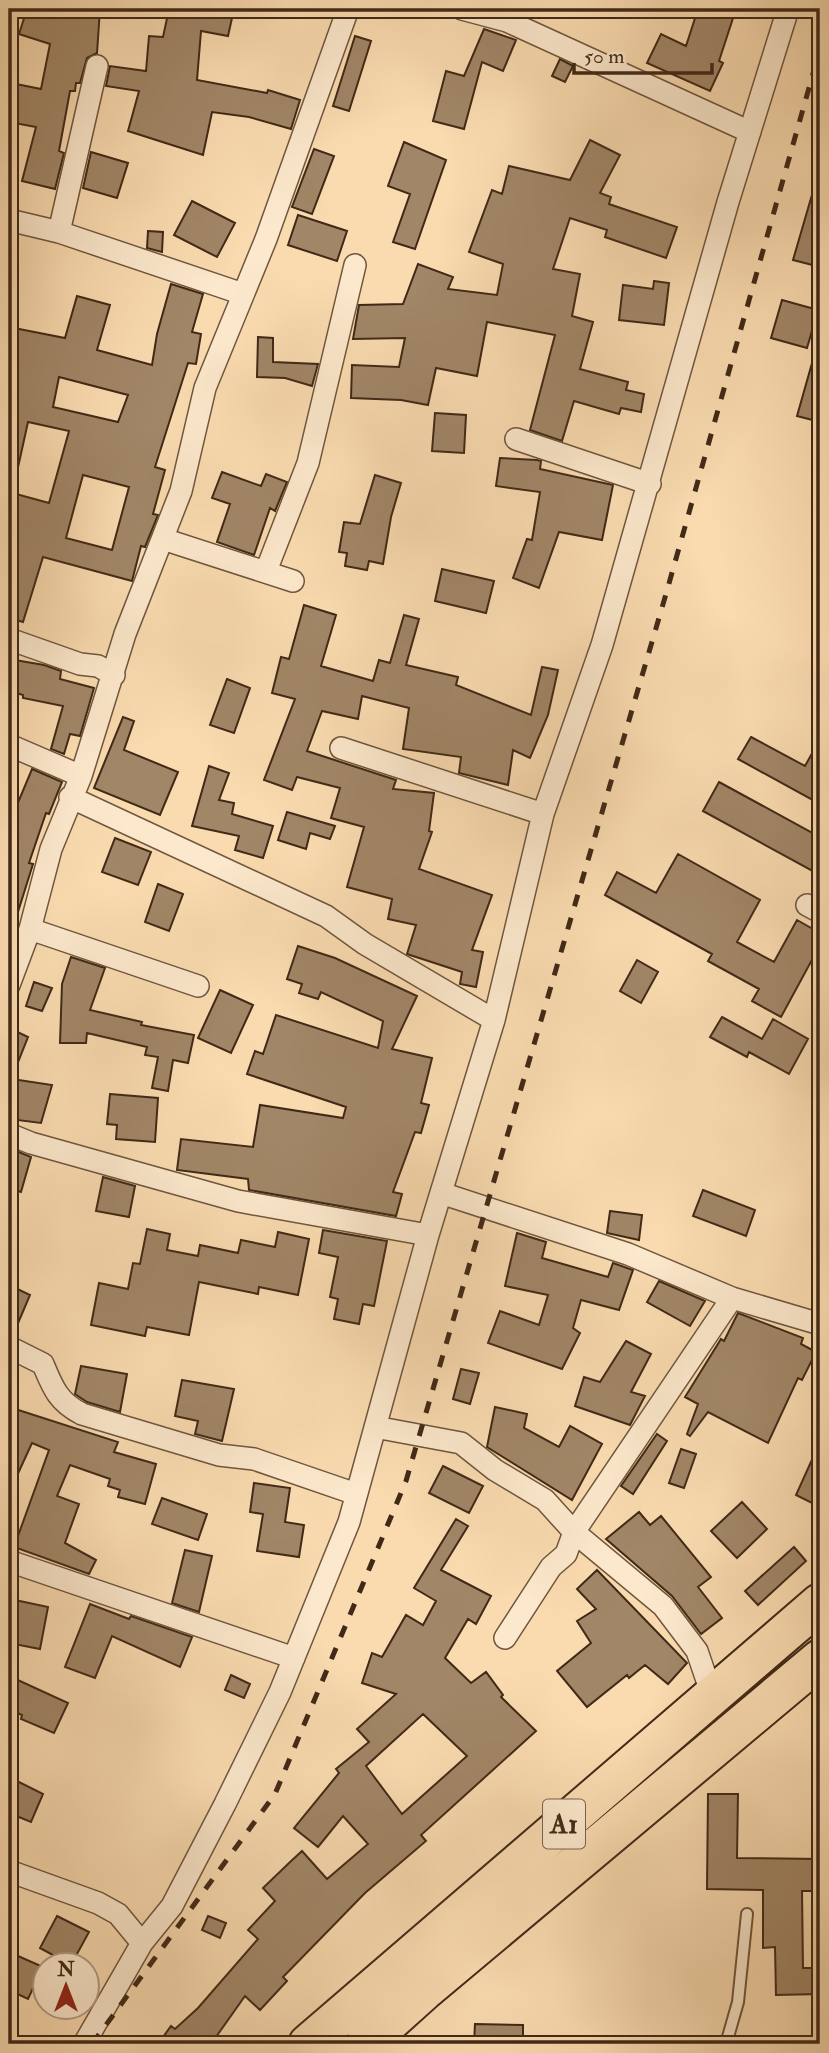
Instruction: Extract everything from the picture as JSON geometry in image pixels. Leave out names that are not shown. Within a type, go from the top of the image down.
[{"type":"highway","name":"A1","points":[[308,2044],[713,1698],[820,1603]]},
{"type":"highway","name":"A1","points":[[365,2044],[444,1973],[820,1659]]},
{"type":"street","points":[[9,985],[30,929],[51,849],[70,797],[81,776],[125,634],[181,491],[205,387],[266,239],[348,9]]},
{"type":"street","points":[[462,9],[507,21],[750,132]]},
{"type":"street","points":[[84,2044],[142,1943],[172,1906],[225,1804],[294,1658],[349,1522],[428,1235],[494,1020],[543,814],[602,645],[788,9]]},
{"type":"street","points":[[59,232],[97,66]]},
{"type":"street","points":[[9,220],[59,232],[243,294]]},
{"type":"street","points":[[266,571],[308,464],[355,265]]},
{"type":"street","points":[[516,439],[650,484]]},
{"type":"street","points":[[163,540],[293,581]]},
{"type":"street","points":[[9,639],[80,663],[98,666],[114,675]]},
{"type":"street","points":[[9,745],[81,776]]},
{"type":"street","points":[[341,748],[543,814]]},
{"type":"street","points":[[70,797],[326,916],[365,944],[494,1020]]},
{"type":"street","points":[[30,929],[198,986]]},
{"type":"street","points":[[9,1134],[31,1143],[238,1201],[428,1235]]},
{"type":"street","points":[[441,1193],[628,1254],[732,1298],[820,1324]]},
{"type":"street","points":[[505,1638],[551,1567],[566,1554],[574,1532],[732,1298]]},
{"type":"street","points":[[9,1347],[43,1364],[55,1395],[82,1414],[219,1455],[254,1459],[356,1494]]},
{"type":"street","points":[[375,1427],[461,1443],[495,1470],[545,1500],[574,1532],[663,1606],[697,1651],[713,1698]]},
{"type":"street","points":[[9,1561],[294,1658]]},
{"type":"street","points":[[9,1871],[98,1903],[118,1914],[142,1943]]},
{"type":"lane","points":[[726,2044],[738,2002],[747,1914]]},
{"type":"building","points":[[27,9],[100,9],[97,53],[87,58],[80,83],[76,83],[75,91],[70,91],[59,151],[64,153],[55,189],[22,181],[36,127],[9,122],[16,84],[41,89],[50,44],[19,34]]},
{"type":"building","points":[[169,9],[234,9],[228,36],[201,31],[197,80],[267,93],[268,90],[300,100],[291,129],[249,117],[212,112],[203,155],[128,131],[139,91],[106,86],[110,66],[146,71],[149,36],[163,37]]},
{"type":"building","points":[[698,9],[736,9],[719,61],[723,63],[710,91],[647,63],[661,34],[686,46]]},
{"type":"building","points":[[484,29],[516,40],[503,71],[482,62],[464,129],[433,121],[446,71],[464,76]]},
{"type":"building","points":[[355,36],[371,41],[349,111],[333,106]]},
{"type":"building","points":[[560,59],[573,66],[565,82],[552,76]]},
{"type":"building","points":[[590,140],[620,155],[600,193],[611,197],[609,204],[677,227],[666,258],[605,237],[607,230],[570,218],[553,269],[580,274],[572,316],[593,322],[580,369],[628,382],[626,390],[644,394],[641,412],[621,408],[619,414],[574,401],[562,441],[530,430],[555,335],[487,322],[477,376],[436,368],[428,405],[401,400],[351,398],[352,365],[399,367],[405,338],[353,339],[359,305],[403,304],[418,264],[453,277],[448,289],[497,295],[503,264],[469,252],[492,190],[502,194],[509,166],[570,180]]},
{"type":"building","points":[[404,142],[446,160],[415,249],[393,242],[410,194],[388,186]]},
{"type":"building","points":[[314,149],[334,156],[312,214],[292,207]]},
{"type":"building","points":[[91,152],[128,163],[117,198],[83,188]]},
{"type":"building","points":[[816,181],[820,181],[820,267],[793,260]]},
{"type":"building","points":[[192,201],[235,223],[217,257],[174,235]]},
{"type":"building","points":[[298,215],[347,231],[337,261],[288,245]]},
{"type":"building","points":[[148,231],[163,232],[162,252],[147,248]]},
{"type":"building","points":[[654,281],[669,283],[664,325],[619,320],[623,285],[653,289]]},
{"type":"building","points":[[171,284],[203,294],[192,332],[201,334],[196,364],[188,363],[155,467],[165,470],[153,514],[158,515],[145,547],[141,546],[132,581],[43,557],[23,622],[9,618],[9,492],[49,503],[69,431],[28,422],[15,481],[9,481],[9,327],[65,338],[77,296],[110,305],[97,350],[152,365],[157,334]],"holes":[[[59,377],[128,395],[118,422],[53,407]],[[83,475],[129,487],[112,550],[66,538]]]},
{"type":"building","points":[[782,300],[818,310],[807,348],[771,338]]},
{"type":"building","points":[[258,337],[273,338],[273,362],[318,364],[312,386],[285,378],[257,377]]},
{"type":"building","points":[[816,349],[820,349],[820,422],[797,416]]},
{"type":"building","points":[[435,413],[466,415],[464,453],[432,451]]},
{"type":"building","points":[[500,458],[537,460],[541,461],[540,469],[613,485],[602,540],[559,532],[539,588],[513,578],[527,539],[532,540],[540,492],[496,486]]},
{"type":"building","points":[[222,472],[261,486],[266,474],[287,482],[275,511],[270,508],[254,555],[217,542],[230,504],[212,498]]},
{"type":"building","points":[[375,475],[401,483],[391,517],[383,564],[369,561],[367,570],[345,566],[347,553],[339,552],[344,522],[360,524]]},
{"type":"building","points":[[442,569],[494,581],[486,613],[435,601]]},
{"type":"building","points":[[304,605],[336,615],[321,666],[373,681],[379,660],[390,663],[404,615],[419,619],[406,665],[458,677],[456,685],[531,715],[542,667],[558,670],[548,715],[530,758],[513,750],[508,785],[459,773],[461,757],[403,749],[409,708],[362,696],[358,719],[322,711],[307,751],[396,780],[393,789],[434,793],[429,831],[432,832],[419,869],[492,895],[472,950],[483,952],[476,987],[460,984],[462,972],[407,954],[416,925],[388,919],[392,899],[347,887],[364,827],[331,818],[340,788],[297,777],[292,790],[264,780],[295,699],[272,693],[281,657],[289,659]]},
{"type":"building","points":[[9,659],[44,665],[61,671],[60,679],[94,688],[80,736],[70,734],[64,754],[51,749],[63,706],[23,698],[23,695],[9,691]]},
{"type":"building","points":[[227,679],[250,688],[234,733],[210,725]]},
{"type":"building","points":[[123,717],[134,721],[124,750],[178,772],[160,815],[94,788]]},
{"type":"building","points":[[751,737],[805,766],[820,739],[820,804],[738,759]]},
{"type":"building","points":[[209,766],[229,773],[219,800],[234,803],[232,814],[273,826],[263,858],[235,850],[239,836],[192,826]]},
{"type":"building","points":[[32,769],[62,782],[49,814],[46,813],[29,863],[33,864],[12,931],[9,930],[9,868],[18,838],[9,835],[9,802],[17,805]]},
{"type":"building","points":[[719,782],[820,837],[820,875],[703,811]]},
{"type":"building","points":[[287,812],[335,826],[330,839],[310,833],[306,849],[278,840]]},
{"type":"building","points":[[115,838],[151,852],[138,885],[102,872]]},
{"type":"building","points":[[678,854],[760,900],[737,942],[774,962],[797,920],[820,933],[820,945],[781,1017],[752,1001],[759,989],[708,961],[712,954],[605,895],[617,872],[656,893]]},
{"type":"building","points":[[158,884],[183,894],[169,931],[145,922]]},
{"type":"building","points":[[298,946],[335,958],[417,996],[392,1049],[432,1058],[421,1103],[429,1105],[421,1133],[415,1132],[393,1192],[402,1194],[396,1216],[249,1190],[248,1179],[177,1170],[181,1139],[253,1147],[260,1105],[343,1118],[346,1107],[247,1074],[255,1051],[263,1054],[276,1015],[378,1048],[383,1021],[321,992],[318,999],[299,993],[302,984],[287,979]]},
{"type":"building","points":[[71,957],[105,968],[90,1010],[142,1022],[141,1025],[194,1035],[188,1063],[173,1060],[168,1091],[152,1088],[158,1057],[145,1055],[147,1047],[87,1033],[86,1043],[60,1043],[62,984]]},
{"type":"building","points":[[637,960],[658,972],[641,1003],[620,991]]},
{"type":"building","points":[[34,982],[52,988],[42,1011],[26,1006]]},
{"type":"building","points":[[220,990],[253,1005],[231,1053],[198,1038]]},
{"type":"building","points":[[722,1017],[762,1039],[773,1019],[808,1039],[789,1074],[749,1052],[747,1057],[710,1037]]},
{"type":"building","points":[[9,1028],[28,1037],[9,1085]]},
{"type":"building","points":[[12,1079],[52,1085],[41,1123],[9,1119]]},
{"type":"building","points":[[110,1094],[158,1098],[155,1142],[116,1139],[117,1125],[107,1124]]},
{"type":"building","points":[[9,1148],[31,1157],[21,1192],[9,1188]]},
{"type":"building","points":[[103,1177],[135,1186],[129,1217],[96,1211]]},
{"type":"building","points":[[703,1190],[755,1210],[746,1236],[693,1216]]},
{"type":"building","points":[[610,1211],[642,1215],[639,1240],[607,1233]]},
{"type":"building","points":[[147,1229],[170,1234],[167,1250],[198,1256],[200,1245],[238,1253],[241,1240],[275,1247],[278,1232],[309,1239],[298,1295],[259,1287],[258,1294],[199,1282],[189,1335],[147,1327],[145,1336],[91,1325],[99,1283],[128,1289],[133,1263],[140,1264]]},
{"type":"building","points":[[323,1230],[387,1241],[374,1306],[363,1304],[359,1324],[334,1319],[338,1299],[330,1297],[338,1257],[319,1253]]},
{"type":"building","points":[[517,1233],[546,1242],[542,1258],[608,1277],[613,1263],[633,1270],[619,1310],[581,1300],[573,1328],[580,1333],[562,1369],[488,1343],[500,1311],[539,1325],[548,1295],[505,1286]]},
{"type":"building","points":[[659,1281],[705,1301],[690,1326],[647,1302]]},
{"type":"building","points":[[9,1285],[30,1295],[13,1335],[9,1334]]},
{"type":"building","points":[[738,1313],[803,1338],[801,1344],[816,1352],[802,1380],[798,1378],[768,1443],[708,1412],[690,1436],[687,1434],[698,1404],[685,1397],[721,1339],[724,1341]]},
{"type":"building","points":[[626,1341],[651,1354],[631,1392],[645,1396],[630,1425],[575,1406],[584,1377],[600,1382]]},
{"type":"building","points":[[81,1366],[127,1374],[120,1412],[87,1402],[75,1394]]},
{"type":"building","points":[[461,1369],[479,1373],[470,1404],[453,1399]]},
{"type":"building","points":[[182,1380],[234,1389],[222,1441],[195,1434],[198,1421],[175,1416]]},
{"type":"building","points":[[9,1407],[118,1442],[114,1452],[156,1464],[145,1504],[118,1497],[120,1490],[108,1486],[110,1479],[70,1465],[57,1496],[79,1504],[65,1543],[96,1560],[89,1574],[14,1547],[49,1450],[32,1443],[9,1493]]},
{"type":"building","points":[[495,1407],[527,1414],[524,1428],[559,1447],[570,1426],[602,1444],[572,1500],[487,1447]]},
{"type":"building","points":[[657,1434],[667,1441],[633,1494],[621,1486]]},
{"type":"building","points":[[820,1442],[820,1507],[796,1495]]},
{"type":"building","points":[[681,1449],[696,1454],[684,1488],[669,1483]]},
{"type":"building","points":[[443,1466],[483,1486],[469,1513],[429,1493]]},
{"type":"building","points":[[254,1483],[290,1488],[285,1522],[304,1525],[299,1557],[257,1551],[263,1514],[250,1512]]},
{"type":"building","points":[[162,1498],[207,1514],[198,1540],[152,1524]]},
{"type":"building","points":[[742,1502],[767,1529],[737,1558],[711,1531]]},
{"type":"building","points":[[639,1512],[650,1525],[661,1516],[711,1577],[698,1587],[722,1618],[701,1634],[672,1596],[606,1539]]},
{"type":"building","points":[[456,1519],[468,1526],[441,1570],[491,1596],[476,1624],[468,1619],[445,1658],[471,1683],[486,1672],[503,1695],[501,1697],[536,1731],[421,1835],[426,1841],[365,1893],[283,1977],[287,1981],[260,2010],[245,1996],[211,2044],[158,2044],[171,2026],[175,2029],[198,2008],[258,1939],[248,1930],[275,1901],[263,1888],[289,1863],[302,1851],[327,1879],[368,1844],[343,1816],[318,1847],[294,1828],[339,1773],[336,1769],[369,1742],[357,1729],[396,1694],[362,1683],[372,1653],[382,1657],[406,1615],[423,1625],[436,1601],[414,1588]],"holes":[[[423,1714],[467,1756],[402,1814],[366,1766]]]},
{"type":"building","points":[[794,1547],[806,1561],[758,1605],[745,1591]]},
{"type":"building","points":[[185,1550],[212,1556],[199,1612],[172,1603]]},
{"type":"building","points":[[597,1570],[687,1663],[668,1684],[645,1665],[629,1678],[627,1675],[587,1707],[557,1671],[591,1643],[577,1621],[596,1609],[577,1589]]},
{"type":"building","points":[[15,1600],[48,1607],[40,1649],[9,1643]]},
{"type":"building","points":[[90,1604],[129,1619],[131,1616],[192,1637],[180,1667],[112,1636],[95,1678],[65,1667]]},
{"type":"building","points":[[231,1675],[250,1684],[244,1698],[225,1690]]},
{"type":"building","points":[[9,1676],[68,1703],[54,1733],[21,1719],[22,1715],[9,1709]]},
{"type":"building","points":[[9,1777],[43,1794],[31,1822],[9,1813]]},
{"type":"building","points":[[708,1794],[738,1794],[737,1858],[820,1859],[820,1891],[802,1891],[803,1968],[820,1968],[820,1994],[776,1995],[775,1947],[763,1948],[763,1890],[707,1889]]},
{"type":"building","points":[[57,1916],[89,1932],[78,1952],[47,1952],[40,1948]]},
{"type":"building","points":[[208,1916],[226,1923],[220,1938],[202,1930]]},
{"type":"building","points":[[9,1952],[32,1962],[32,1990],[28,1999],[9,1990]]},
{"type":"building","points":[[475,2024],[523,2025],[523,2044],[474,2044]]},
{"type":"railway","points":[[92,2044],[275,1794],[406,1481],[666,594],[820,49]]}]
